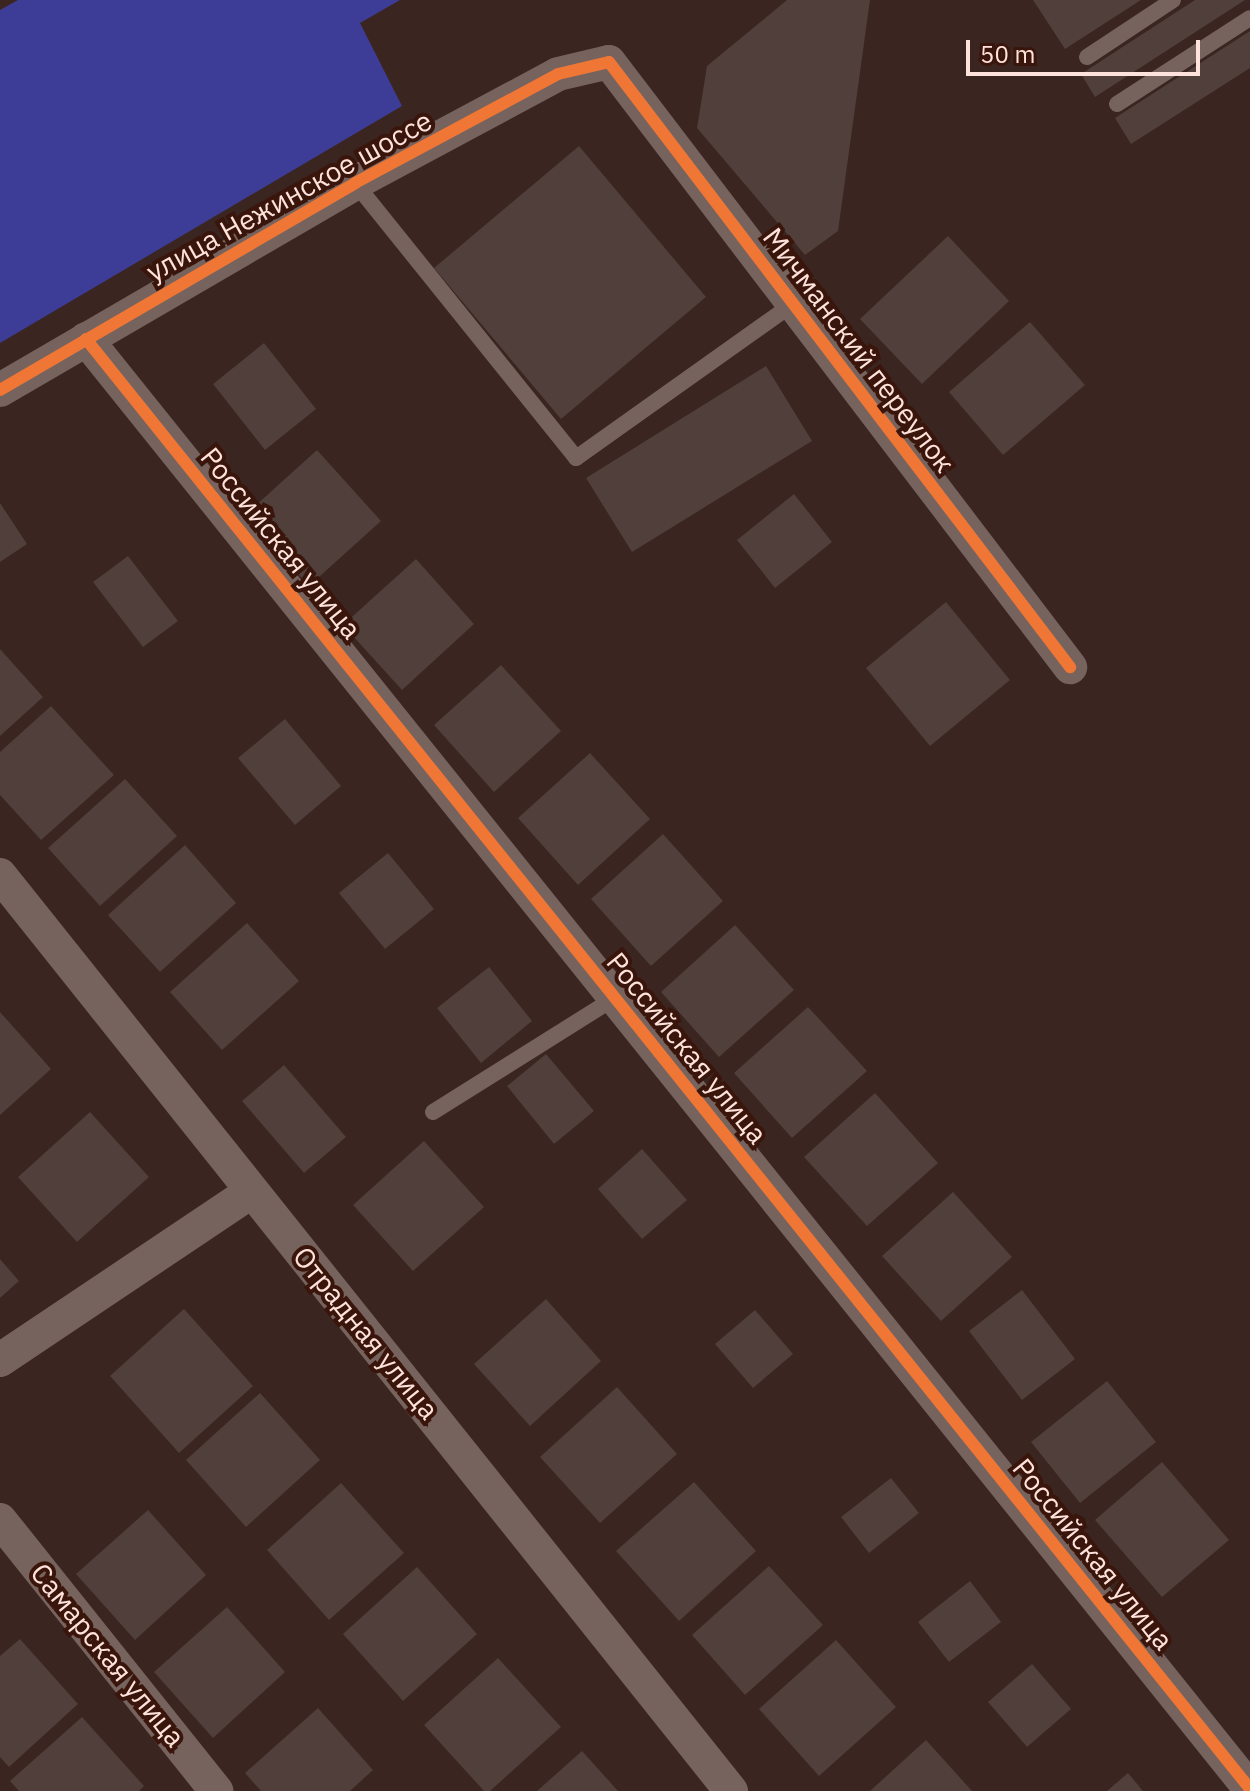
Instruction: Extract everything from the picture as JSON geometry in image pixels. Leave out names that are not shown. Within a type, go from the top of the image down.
[{"type":"street","name":"улица Нежинское шоссе","points":[[0,390],[355,183],[558,74],[609,62]]},
{"type":"street","name":"Мичманский переулок","points":[[609,62],[1070,667]]},
{"type":"street","name":"Российская улица","points":[[86,339],[1250,1789]]},
{"type":"street","name":"Отрадная улица","points":[[0,875],[731,1791]]},
{"type":"street","points":[[0,1360],[252,1191]]},
{"type":"street","name":"Самарская улица","points":[[0,1520],[216,1791]]},
{"type":"lane","points":[[1087,57],[1173,0]]},
{"type":"lane","points":[[1117,104],[1250,18]]},
{"type":"lane","points":[[355,183],[576,458],[793,304]]},
{"type":"lane","points":[[433,1112],[616,997]]},
{"type":"shaded area","points":[[18,0],[400,0],[360,23],[402,106],[0,343],[0,10]]},
{"type":"building","points":[[787,0],[870,0],[838,231],[805,255],[697,128],[707,66]]},
{"type":"building","points":[[1033,0],[1141,0],[1065,49]]},
{"type":"building","points":[[1195,0],[1245,0],[1095,97],[1081,74]]},
{"type":"building","points":[[1250,31],[1250,68],[1131,144],[1115,118]]},
{"type":"building","points":[[579,146],[706,297],[561,419],[434,268]]},
{"type":"building","points":[[948,236],[1009,301],[922,384],[860,319]]},
{"type":"building","points":[[1030,322],[1085,385],[1003,455],[949,392]]},
{"type":"building","points":[[264,343],[316,409],[265,450],[213,384]]},
{"type":"building","points":[[766,366],[812,441],[632,552],[586,478]]},
{"type":"building","points":[[317,450],[381,521],[309,586],[245,515]]},
{"type":"building","points":[[794,494],[832,542],[775,588],[737,540]]},
{"type":"building","points":[[0,503],[27,544],[0,562]]},
{"type":"building","points":[[128,556],[178,621],[143,647],[93,582]]},
{"type":"building","points":[[416,559],[474,624],[402,690],[343,625]]},
{"type":"building","points":[[946,602],[1010,680],[930,746],[866,668]]},
{"type":"building","points":[[0,649],[43,697],[0,736]]},
{"type":"building","points":[[501,665],[561,731],[494,792],[434,725]]},
{"type":"building","points":[[51,706],[114,775],[41,840],[0,795],[0,752]]},
{"type":"building","points":[[285,719],[341,786],[295,825],[238,758]]},
{"type":"building","points":[[590,753],[650,819],[578,885],[518,818]]},
{"type":"building","points":[[125,779],[177,836],[100,906],[48,848]]},
{"type":"building","points":[[663,834],[723,901],[651,966],[591,899]]},
{"type":"building","points":[[185,845],[236,903],[160,972],[108,915]]},
{"type":"building","points":[[388,853],[434,909],[385,949],[339,893]]},
{"type":"building","points":[[247,923],[299,981],[222,1050],[170,992]]},
{"type":"building","points":[[735,925],[794,990],[719,1057],[661,992]]},
{"type":"building","points":[[489,967],[532,1021],[481,1063],[437,1008]]},
{"type":"building","points":[[808,1007],[867,1071],[792,1138],[734,1073]]},
{"type":"building","points":[[0,1012],[51,1069],[0,1115]]},
{"type":"building","points":[[546,1054],[594,1111],[554,1144],[507,1086]]},
{"type":"building","points":[[284,1065],[346,1137],[304,1173],[242,1101]]},
{"type":"building","points":[[875,1093],[938,1163],[867,1226],[804,1157]]},
{"type":"building","points":[[90,1112],[149,1177],[77,1242],[18,1177]]},
{"type":"building","points":[[424,1141],[484,1207],[413,1271],[353,1205]]},
{"type":"building","points":[[642,1149],[687,1200],[642,1239],[598,1189]]},
{"type":"building","points":[[953,1192],[1012,1257],[941,1321],[882,1256]]},
{"type":"building","points":[[0,1259],[19,1281],[0,1298]]},
{"type":"building","points":[[1022,1290],[1075,1359],[1022,1400],[969,1331]]},
{"type":"building","points":[[546,1299],[601,1361],[530,1426],[474,1364]]},
{"type":"building","points":[[184,1309],[253,1386],[179,1453],[110,1376]]},
{"type":"building","points":[[755,1310],[793,1354],[753,1388],[715,1344]]},
{"type":"building","points":[[1107,1381],[1156,1442],[1080,1503],[1031,1442]]},
{"type":"building","points":[[617,1387],[677,1454],[600,1523],[540,1457]]},
{"type":"building","points":[[260,1393],[320,1460],[246,1527],[186,1460]]},
{"type":"building","points":[[1162,1462],[1229,1540],[1162,1597],[1095,1520]]},
{"type":"building","points":[[891,1478],[919,1513],[869,1553],[841,1517]]},
{"type":"building","points":[[694,1482],[756,1551],[679,1621],[616,1551]]},
{"type":"building","points":[[341,1483],[404,1553],[329,1620],[267,1550]]},
{"type":"building","points":[[148,1510],[206,1575],[135,1640],[76,1574]]},
{"type":"building","points":[[769,1566],[823,1625],[745,1695],[692,1635]]},
{"type":"building","points":[[417,1567],[477,1634],[403,1701],[343,1634]]},
{"type":"building","points":[[970,1581],[1001,1622],[949,1662],[918,1622]]},
{"type":"building","points":[[227,1607],[285,1672],[213,1738],[154,1672]]},
{"type":"building","points":[[20,1639],[78,1704],[9,1767],[0,1757],[0,1656]]},
{"type":"building","points":[[836,1640],[896,1707],[819,1776],[759,1709]]},
{"type":"building","points":[[498,1658],[561,1727],[490,1791],[484,1791],[424,1725]]},
{"type":"building","points":[[1032,1664],[1071,1709],[1027,1747],[988,1702]]},
{"type":"building","points":[[318,1708],[373,1770],[350,1791],[261,1791],[245,1773]]},
{"type":"building","points":[[82,1717],[144,1786],[139,1791],[19,1791],[10,1781]]},
{"type":"building","points":[[926,1740],[972,1791],[870,1791]]},
{"type":"building","points":[[582,1751],[618,1791],[537,1791]]},
{"type":"building","points":[[1128,1773],[1143,1791],[1107,1791]]},
{"type":"cycle path","points":[[0,390],[355,183],[558,74],[609,62],[1070,667]]},
{"type":"cycle path","points":[[86,339],[1250,1789]]}]
